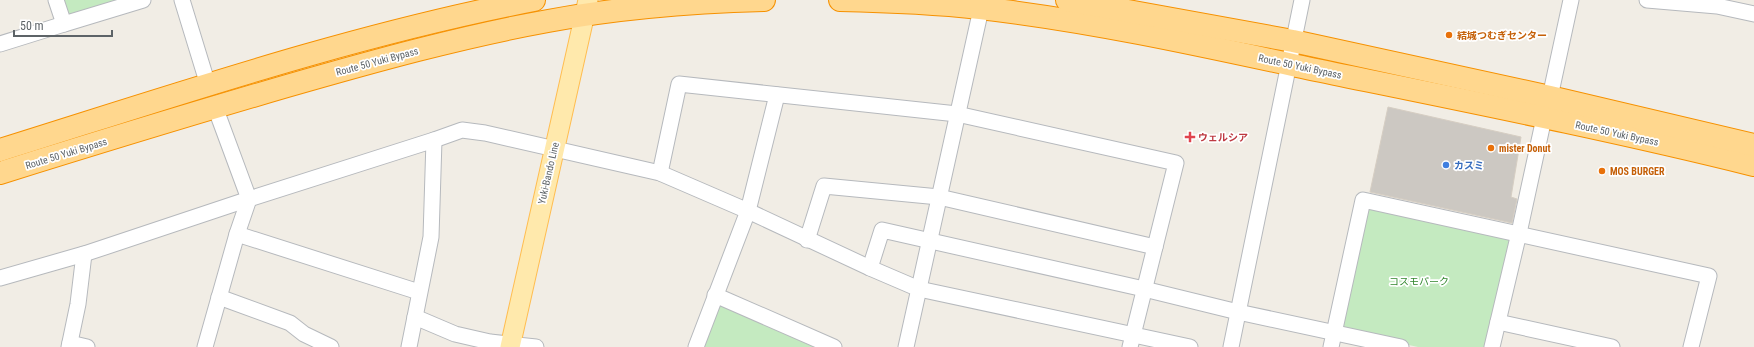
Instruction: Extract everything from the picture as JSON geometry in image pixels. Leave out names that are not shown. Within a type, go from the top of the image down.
[{"type":"highway","points":[[0,150],[341,45],[478,11],[534,0]]},
{"type":"highway","name":"Route 50 Yuki Bypass","points":[[0,173],[215,107],[403,52],[549,20],[586,8],[764,0]]},
{"type":"highway","name":"Route 50 Yuki Bypass","points":[[840,0],[890,1],[981,8],[1116,29],[1659,142],[1754,165]]},
{"type":"highway","name":"Route 50 Yuki Bypass","points":[[1067,0],[1293,41],[1550,97],[1754,145]]},
{"type":"main road","name":"Yuki-Bando Line","points":[[510,345],[586,8]]},
{"type":"street","points":[[56,0],[64,24]]},
{"type":"street","points":[[0,44],[143,0]]},
{"type":"street","points":[[182,0],[208,85]]},
{"type":"street","points":[[1231,347],[1302,0]]},
{"type":"street","points":[[1550,97],[1571,0]]},
{"type":"street","points":[[1647,0],[1717,6],[1754,14]]},
{"type":"street","points":[[906,347],[981,8]]},
{"type":"street","points":[[660,173],[679,84],[957,114],[1176,163],[1131,341]]},
{"type":"street","points":[[696,347],[748,211],[777,95]]},
{"type":"street","points":[[204,347],[237,234],[249,199],[215,107]]},
{"type":"street","points":[[1492,347],[1544,118]]},
{"type":"street","points":[[0,278],[84,254],[462,130],[485,133],[660,173],[748,211],[807,240],[919,289],[1131,341],[1190,347]]},
{"type":"street","points":[[409,347],[431,237],[434,140]]},
{"type":"street","points":[[807,240],[824,186],[939,196],[1155,247]]},
{"type":"street","points":[[1331,347],[1363,200],[1519,233],[1709,276],[1691,347]]},
{"type":"street","points":[[870,268],[882,230],[929,242],[1144,289],[1238,312],[1401,347]]},
{"type":"street","points":[[237,234],[419,292]]},
{"type":"street","points":[[84,254],[78,304],[69,345],[87,347]]},
{"type":"street","points":[[715,295],[834,347]]},
{"type":"street","points":[[219,297],[290,323],[304,334],[332,347]]},
{"type":"street","points":[[415,317],[455,334],[490,342],[536,347]]},
{"type":"street","points":[[1498,322],[1612,347]]},
{"type":"green space","points":[[62,0],[127,0],[68,18]]},
{"type":"green space","name":"コスモパーク","points":[[1365,203],[1514,236],[1488,347],[1418,347],[1339,330]]},
{"type":"green space","points":[[719,305],[814,347],[703,347]]},
{"type":"building","name":"カスミ","points":[[1388,107],[1521,137],[1511,197],[1517,199],[1512,223],[1370,192]]},
{"type":"place","name":"結城つむぎセンター","points":[[1449,35]]},
{"type":"place","name":"ウェルシア","points":[[1190,137]]},
{"type":"place","name":"mister Donut","points":[[1491,148]]},
{"type":"place","name":"カスミ","points":[[1446,165]]},
{"type":"place","name":"MOS BURGER","points":[[1602,171]]}]
